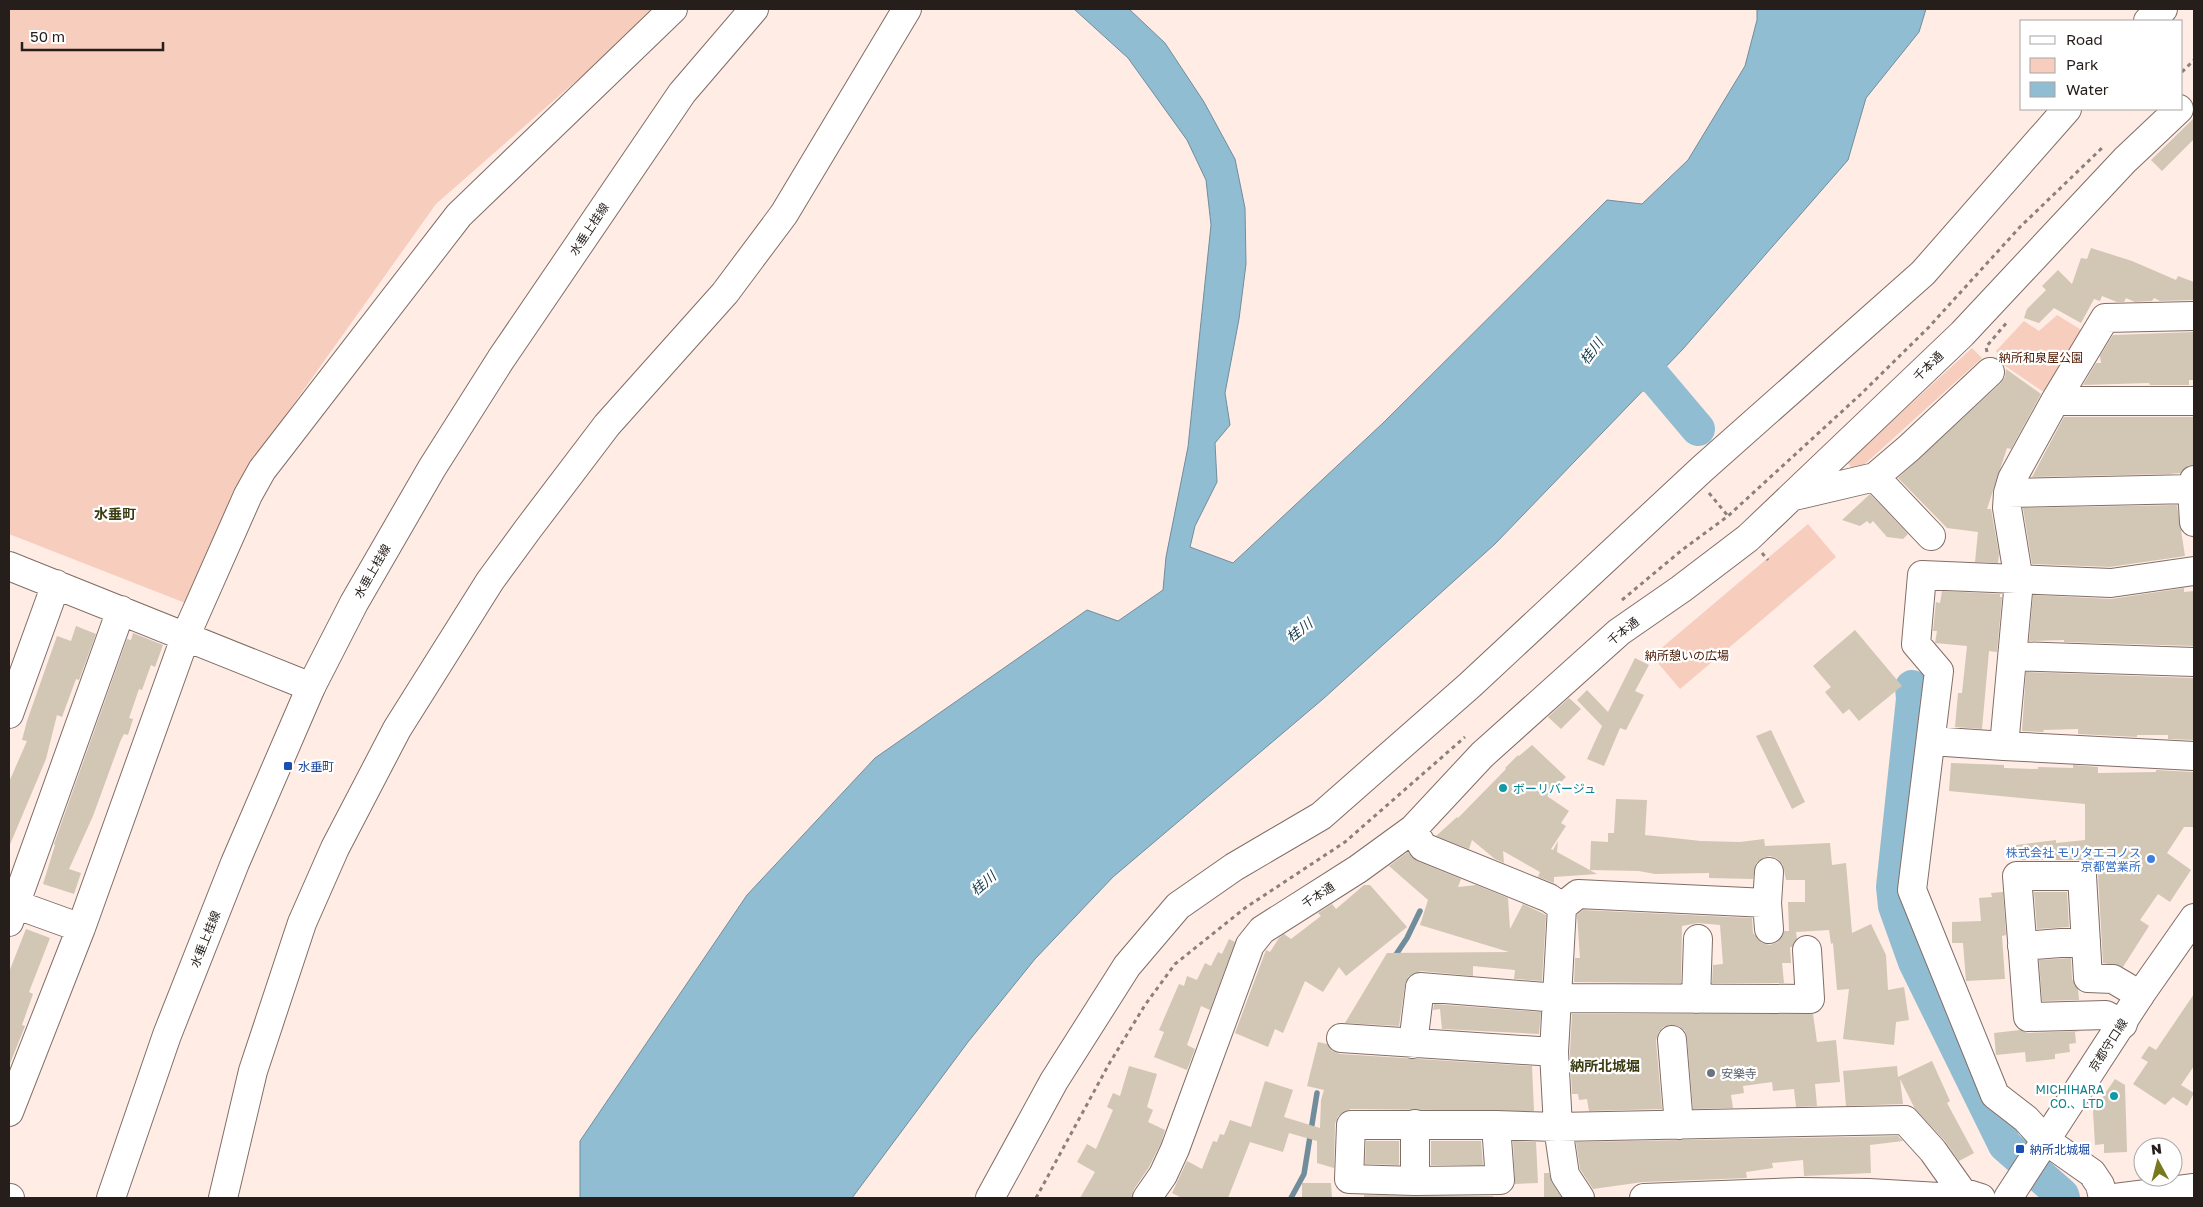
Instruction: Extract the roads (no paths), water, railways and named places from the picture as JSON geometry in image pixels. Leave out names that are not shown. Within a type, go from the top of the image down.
[{"type":"street","points":[[9,1112],[81,928],[186,635],[248,495],[262,470],[459,216],[673,9]]},
{"type":"street","name":"水垂上桂線","points":[[111,1198],[170,1026],[235,862],[311,687],[354,603],[407,510],[501,359],[682,93],[754,9]]},
{"type":"street","points":[[223,1198],[253,1071],[302,922],[335,848],[397,730],[490,581],[528,529],[607,425],[725,292],[784,214],[908,9]]},
{"type":"street","points":[[2149,20],[2162,9]]},
{"type":"street","points":[[2183,105],[2194,94]]},
{"type":"street","points":[[990,1198],[1054,1081],[1127,966],[1178,906],[1234,867],[1321,816],[1470,685],[1696,476],[1923,273],[2065,110]]},
{"type":"street","name":"千本通","points":[[1147,1198],[1163,1175],[1175,1149],[1250,945],[1262,930],[1358,869],[1413,829],[1482,755],[1619,632],[1681,589],[1748,538],[1962,334],[2125,160],[2178,110]]},
{"type":"street","points":[[2004,746],[2019,581],[2007,508],[2008,493],[2012,479],[2055,401],[2105,318],[2194,316]]},
{"type":"street","points":[[1793,497],[1875,477],[1909,448],[1990,372]]},
{"type":"street","points":[[2055,401],[2194,401]]},
{"type":"street","points":[[1875,477],[1931,536]]},
{"type":"street","points":[[2008,493],[2193,484],[2194,522]]},
{"type":"street","points":[[9,566],[186,635],[311,687]]},
{"type":"street","points":[[2103,1198],[2100,1185],[2092,1174],[2043,1143],[2026,1119],[1996,1095],[1912,890],[1939,671],[1916,644],[1922,575],[2019,581],[2111,583],[2194,571]]},
{"type":"street","points":[[9,714],[56,584]]},
{"type":"street","points":[[81,928],[11,910],[121,610]]},
{"type":"street","points":[[2013,656],[2194,662]]},
{"type":"street","points":[[1931,741],[2194,756]]},
{"type":"street","points":[[1413,829],[1423,847],[1548,898],[1562,906]]},
{"type":"street","points":[[1562,906],[1578,894],[1768,916],[1769,872]]},
{"type":"street","points":[[2123,1024],[2106,1015],[2028,1017],[2017,876],[2082,876],[2088,978],[2113,979],[2140,995]]},
{"type":"street","points":[[1562,906],[1554,1052],[1558,1127],[1565,1175],[1580,1198]]},
{"type":"street","name":"京都守口線","points":[[2011,1194],[2123,1024],[2140,995],[2191,928]]},
{"type":"street","points":[[1696,998],[1698,939]]},
{"type":"street","points":[[2022,946],[2086,941]]},
{"type":"street","points":[[1413,1044],[1420,988],[1558,998],[1810,999],[1808,950]]},
{"type":"street","points":[[1341,1038],[1554,1052]]},
{"type":"street","points":[[1672,1040],[1679,1124]]},
{"type":"street","points":[[1496,1125],[1500,1180],[1415,1181],[1348,1188],[1351,1125],[1415,1124],[1496,1125],[1558,1127],[1905,1120],[1972,1195]]},
{"type":"street","points":[[1415,1124],[1415,1181]]},
{"type":"street","points":[[2115,1198],[2194,1188]]},
{"type":"street","points":[[1644,1198],[1869,1193],[1957,1198],[1972,1195]]},
{"type":"water","name":"桂川","points":[[1074,9],[1129,9],[1165,43],[1204,102],[1235,159],[1245,208],[1246,264],[1239,319],[1225,393],[1230,425],[1215,443],[1217,482],[1195,526],[1190,547],[1233,563],[1383,423],[1607,200],[1642,204],[1688,160],[1745,66],[1757,20],[1757,9],[1926,9],[1919,32],[1866,98],[1848,160],[1683,349],[1495,544],[1323,699],[1113,877],[1035,959],[968,1042],[852,1198],[580,1198],[580,1141],[747,895],[875,758],[1087,610],[1118,621],[1163,590],[1166,557],[1188,447],[1211,225],[1206,180],[1187,140],[1128,58]]},
{"type":"waterway","points":[[1610,366],[1654,377],[1698,429]]},
{"type":"waterway","points":[[1912,687],[1913,699],[1893,887],[1895,906],[1915,962],[2005,1145],[2062,1195],[2063,1198]]},
{"type":"waterway","points":[[1393,959],[1407,938],[1420,911]]},
{"type":"waterway","points":[[1291,1198],[1304,1174],[1317,1093]]},
{"type":"place","name":"水垂町","points":[[288,766]]},
{"type":"place","name":"ボーリバージュ","points":[[1503,788]]},
{"type":"place","name":"株式会社 モリタエコノス 京都営業所","points":[[2151,859]]},
{"type":"place","name":"安樂寺","points":[[1711,1073]]},
{"type":"place","name":"MICHIHARA CO.、LTD","points":[[2114,1096]]},
{"type":"place","name":"納所北城堀","points":[[2020,1149]]},
{"type":"district","name":"水垂町","points":[[115,513]]},
{"type":"district","name":"納所北城堀","points":[[1605,1065]]},
{"type":"park label","name":"納所和泉屋公園","points":[[2041,357]]},
{"type":"park label","name":"納所憩いの広場","points":[[1687,655]]}]
